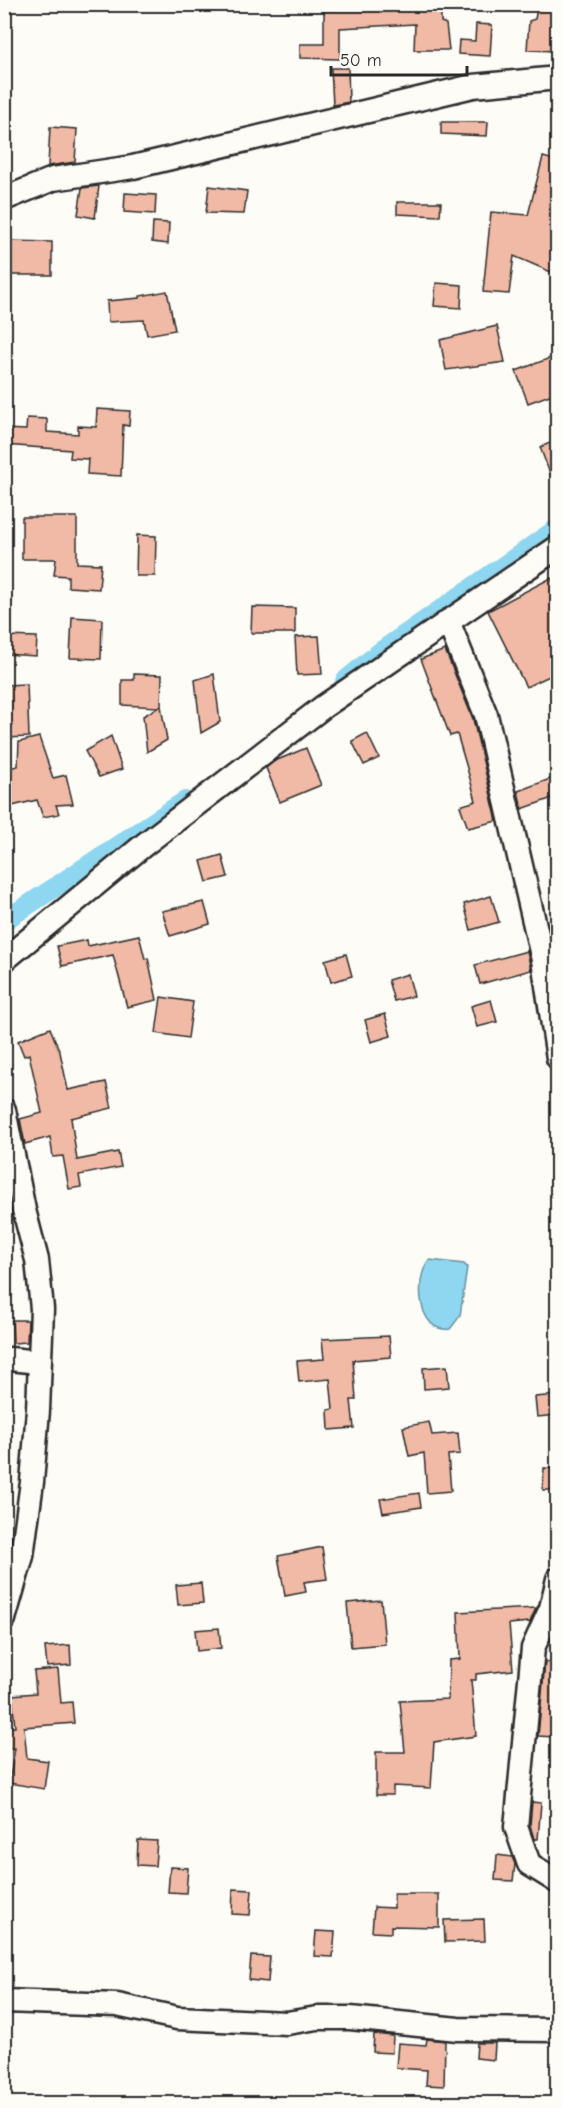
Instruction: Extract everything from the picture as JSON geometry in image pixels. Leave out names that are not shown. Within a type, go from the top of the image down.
[{"type":"street","points":[[4,199],[53,179],[133,166],[473,86],[558,78]]},
{"type":"street","points":[[4,960],[145,844],[323,707],[558,547]]},
{"type":"street","points":[[448,621],[486,715],[543,960],[555,1025],[558,1058]]},
{"type":"street","points":[[4,1110],[24,1210],[37,1260],[42,1309],[32,1482],[22,1556],[4,1619]]},
{"type":"street","points":[[10,1359],[39,1362]]},
{"type":"street","points":[[558,1579],[551,1608],[533,1648],[516,1827],[530,1864],[558,1882]]},
{"type":"street","points":[[4,2001],[117,2005],[177,2018],[287,2023],[318,2018],[350,2018],[458,2029],[558,2030]]},
{"type":"water","points":[[430,1260],[464,1264],[467,1267],[460,1316],[450,1329],[438,1328],[424,1313],[421,1301],[422,1277]]},
{"type":"building","points":[[421,7],[441,10],[441,22],[446,24],[449,50],[414,50],[415,24],[340,28],[340,59],[300,58],[300,44],[324,44],[324,10]]},
{"type":"building","points":[[537,8],[554,10],[558,51],[527,50],[529,21],[535,19]]},
{"type":"building","points":[[476,24],[492,25],[490,56],[458,54],[459,40],[475,41]]},
{"type":"building","points":[[331,68],[348,68],[349,102],[333,105]]},
{"type":"building","points":[[441,122],[488,122],[487,136],[441,134]]},
{"type":"building","points":[[50,127],[77,129],[75,162],[48,166]]},
{"type":"building","points":[[543,157],[558,161],[558,275],[514,256],[509,294],[483,292],[491,212],[528,215]]},
{"type":"building","points":[[99,186],[95,218],[78,215],[82,188]]},
{"type":"building","points":[[209,186],[247,191],[244,214],[206,213]]},
{"type":"building","points":[[125,193],[156,195],[155,214],[124,212]]},
{"type":"building","points":[[397,202],[441,202],[440,216],[397,214]]},
{"type":"building","points":[[153,222],[169,223],[168,244],[152,242]]},
{"type":"building","points":[[8,241],[52,242],[52,275],[8,275]]},
{"type":"building","points":[[436,283],[462,285],[461,308],[434,306]]},
{"type":"building","points":[[167,291],[175,330],[147,335],[144,320],[108,322],[107,301],[140,298],[140,296]]},
{"type":"building","points":[[497,326],[505,362],[446,370],[440,340]]},
{"type":"building","points":[[558,355],[558,392],[528,403],[516,371]]},
{"type":"building","points":[[97,409],[130,411],[129,426],[123,425],[121,476],[87,474],[88,459],[70,458],[71,450],[4,445],[4,429],[26,430],[27,418],[47,419],[47,432],[78,434],[78,426],[96,427]]},
{"type":"building","points":[[558,440],[558,490],[556,490],[540,447]]},
{"type":"building","points":[[22,517],[77,517],[77,563],[101,564],[99,589],[68,587],[68,576],[54,575],[56,559],[22,559]]},
{"type":"building","points":[[137,535],[156,536],[155,576],[136,576]]},
{"type":"building","points":[[551,578],[558,593],[558,672],[526,687],[488,611]]},
{"type":"building","points":[[252,607],[295,608],[295,633],[251,633]]},
{"type":"building","points":[[72,617],[102,619],[101,659],[70,658]]},
{"type":"building","points":[[4,636],[37,637],[36,656],[4,654]]},
{"type":"building","points":[[319,636],[322,674],[297,675],[295,637]]},
{"type":"building","points":[[445,650],[473,719],[497,821],[468,828],[460,806],[476,801],[467,768],[457,734],[450,736],[421,659]]},
{"type":"building","points":[[134,674],[162,675],[161,706],[167,740],[147,752],[143,716],[159,707],[122,705],[122,680],[134,680]]},
{"type":"building","points":[[214,674],[220,722],[201,733],[195,680]]},
{"type":"building","points":[[27,684],[29,737],[4,738],[4,685]]},
{"type":"building","points":[[367,733],[379,758],[364,765],[352,741]]},
{"type":"building","points":[[111,736],[122,769],[99,777],[85,751]]},
{"type":"building","points":[[39,737],[53,778],[66,775],[73,804],[56,805],[59,814],[43,817],[37,800],[4,808],[4,769],[18,766],[19,742]]},
{"type":"building","points":[[306,748],[321,785],[280,802],[266,768],[275,761]]},
{"type":"building","points":[[558,776],[558,796],[522,809],[518,791]]},
{"type":"building","points":[[222,855],[228,877],[207,882],[201,861]]},
{"type":"building","points":[[491,896],[499,922],[471,930],[464,904]]},
{"type":"building","points":[[204,902],[210,924],[170,936],[162,911]]},
{"type":"building","points":[[139,935],[145,959],[148,958],[157,1000],[127,1007],[113,955],[62,966],[57,946],[87,940],[88,946]]},
{"type":"building","points":[[527,951],[531,970],[480,984],[475,965]]},
{"type":"building","points":[[346,954],[352,976],[331,982],[325,960]]},
{"type":"building","points":[[408,974],[414,996],[394,1001],[388,980]]},
{"type":"building","points":[[161,997],[193,1002],[188,1038],[156,1033]]},
{"type":"building","points":[[491,1000],[497,1022],[477,1027],[471,1006]]},
{"type":"building","points":[[385,1014],[391,1036],[371,1042],[365,1020]]},
{"type":"building","points":[[50,1028],[60,1052],[68,1090],[106,1082],[112,1108],[71,1118],[77,1160],[118,1152],[121,1167],[79,1175],[81,1187],[69,1189],[63,1156],[53,1157],[50,1137],[25,1144],[20,1119],[42,1113],[29,1054],[24,1056],[18,1041]]},
{"type":"building","points":[[12,1320],[28,1320],[27,1342],[13,1343]]},
{"type":"building","points":[[389,1336],[391,1357],[353,1360],[356,1400],[351,1400],[354,1428],[329,1430],[328,1410],[333,1409],[330,1379],[299,1382],[297,1361],[324,1359],[322,1339]]},
{"type":"building","points":[[447,1366],[449,1387],[424,1389],[423,1368]]},
{"type":"building","points":[[558,1395],[558,1415],[537,1417],[535,1397]]},
{"type":"building","points":[[429,1422],[432,1435],[458,1433],[460,1454],[448,1455],[451,1491],[427,1493],[424,1453],[409,1456],[403,1427]]},
{"type":"building","points":[[544,1468],[558,1469],[558,1490],[543,1490]]},
{"type":"building","points":[[419,1493],[421,1507],[383,1513],[380,1499]]},
{"type":"building","points":[[322,1547],[327,1579],[304,1582],[306,1592],[285,1596],[278,1556]]},
{"type":"building","points":[[201,1583],[203,1603],[178,1605],[176,1585]]},
{"type":"building","points":[[381,1600],[385,1644],[351,1647],[347,1603]]},
{"type":"building","points":[[536,1608],[530,1622],[509,1624],[513,1670],[476,1674],[476,1680],[471,1680],[476,1736],[434,1742],[431,1788],[393,1786],[393,1795],[376,1795],[376,1752],[405,1752],[400,1701],[448,1699],[449,1660],[460,1659],[458,1612]]},
{"type":"building","points":[[219,1628],[221,1648],[197,1651],[195,1630]]},
{"type":"building","points":[[70,1645],[71,1665],[47,1667],[45,1647]]},
{"type":"building","points":[[545,1662],[558,1663],[555,1737],[538,1736]]},
{"type":"building","points":[[58,1669],[61,1703],[72,1702],[74,1723],[24,1727],[27,1758],[48,1761],[44,1789],[9,1783],[15,1748],[4,1749],[4,1728],[15,1727],[12,1695],[36,1693],[34,1671]]},
{"type":"building","points":[[532,1802],[541,1803],[538,1839],[534,1839],[530,1825]]},
{"type":"building","points":[[138,1840],[157,1841],[155,1866],[137,1865]]},
{"type":"building","points":[[497,1855],[512,1857],[515,1864],[513,1881],[495,1880]]},
{"type":"building","points":[[170,1867],[188,1868],[186,1893],[168,1892]]},
{"type":"building","points":[[233,1889],[252,1890],[250,1915],[232,1914]]},
{"type":"building","points":[[394,1894],[439,1894],[439,1927],[391,1926],[391,1933],[372,1932],[374,1907],[394,1908]]},
{"type":"building","points":[[484,1919],[485,1941],[445,1942],[444,1920]]},
{"type":"building","points":[[316,1931],[335,1932],[333,1957],[314,1956]]},
{"type":"building","points":[[251,1956],[270,1957],[268,1982],[249,1980]]},
{"type":"building","points":[[374,2034],[393,2036],[392,2053],[373,2052]]},
{"type":"building","points":[[427,2039],[445,2041],[444,2086],[426,2085],[427,2070],[396,2068],[398,2043],[426,2045]]},
{"type":"building","points":[[477,2043],[495,2043],[494,2060],[476,2058]]},
{"type":"waterway","points":[[345,681],[380,652],[558,528]]},
{"type":"waterway","points":[[4,921],[185,801]]}]
